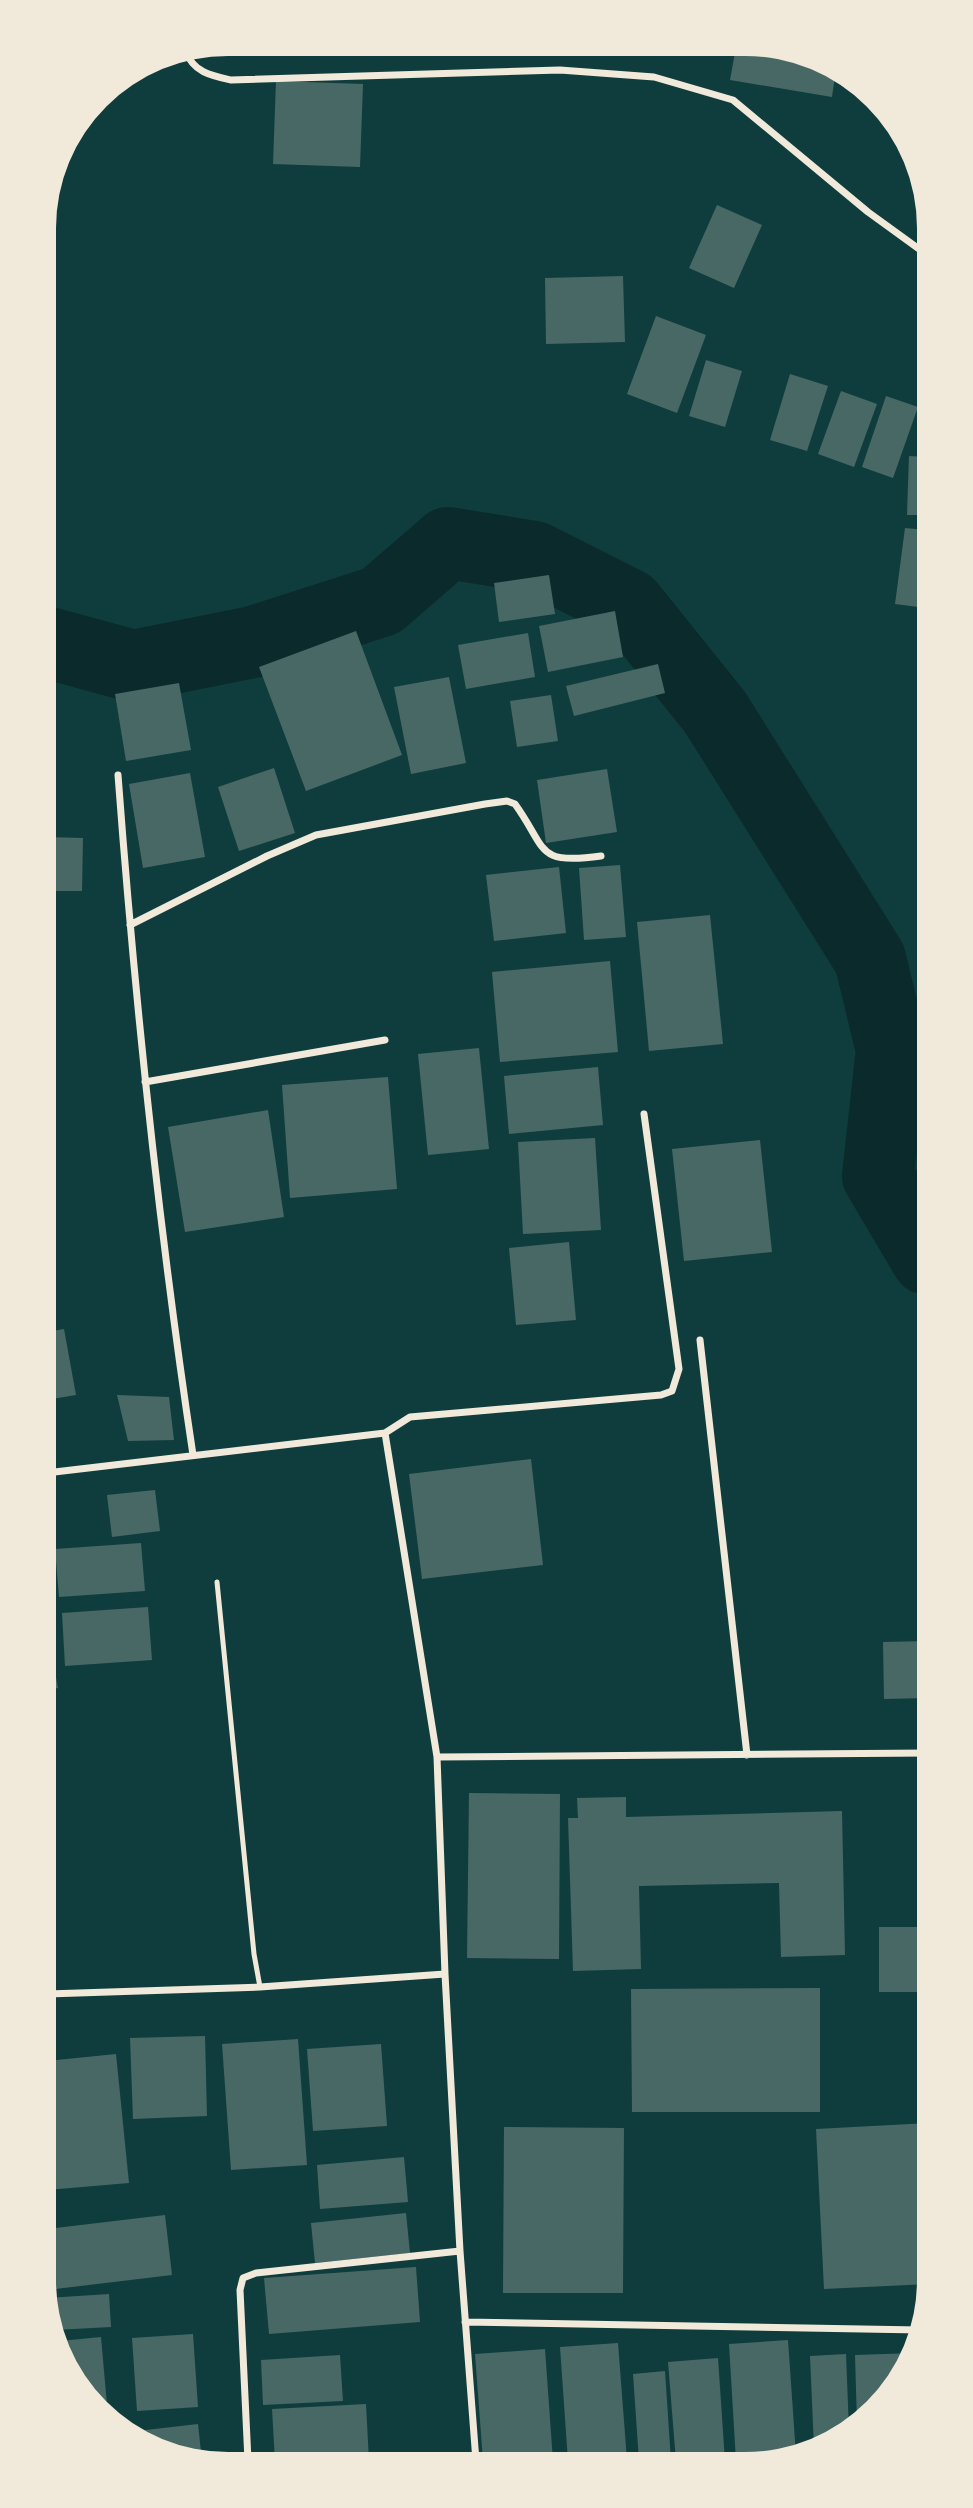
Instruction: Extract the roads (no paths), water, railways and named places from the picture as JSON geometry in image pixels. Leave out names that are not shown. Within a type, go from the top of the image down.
[{"type":"street","points":[[190,60],[206,75],[231,80],[560,69],[654,77],[733,100],[868,212],[917,247]]},
{"type":"street","points":[[118,775],[145,1082],[193,1455]]},
{"type":"street","points":[[130,925],[267,856],[316,835],[485,804],[515,804],[540,847],[554,857],[571,860],[601,856]]},
{"type":"street","points":[[145,1082],[385,1040]]},
{"type":"street","points":[[56,1472],[385,1433],[410,1417],[662,1395],[672,1391],[679,1369],[644,1114]]},
{"type":"street","points":[[701,1340],[747,1755]]},
{"type":"street","points":[[385,1433],[437,1757],[445,1974],[460,2251],[475,2452]]},
{"type":"street","points":[[437,1757],[917,1754]]},
{"type":"street","points":[[56,1994],[260,1987],[445,1974]]},
{"type":"street","points":[[248,2452],[240,2290],[243,2278],[256,2273],[460,2251]]},
{"type":"street","points":[[465,2322],[909,2330]]},
{"type":"lane","points":[[217,1582],[254,1954],[260,1987]]},
{"type":"waterway","points":[[56,645],[133,666],[253,642],[381,601],[448,543],[534,557],[629,605],[715,712],[870,959],[892,1050],[878,1176],[917,1242]]}]
